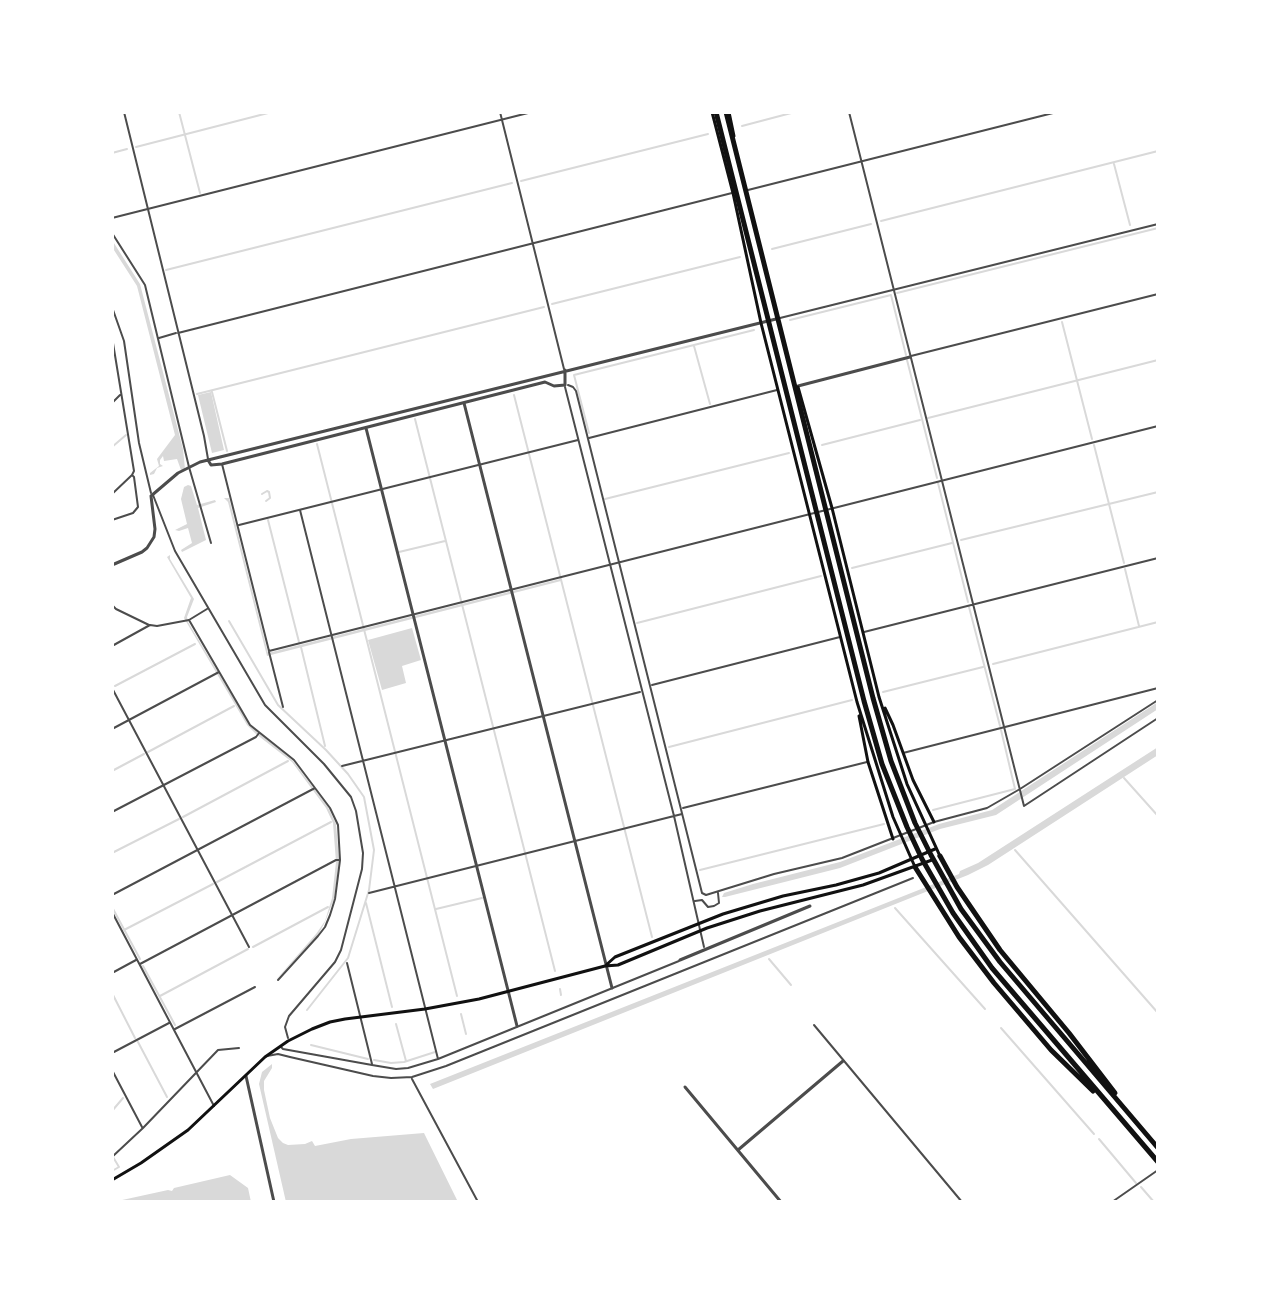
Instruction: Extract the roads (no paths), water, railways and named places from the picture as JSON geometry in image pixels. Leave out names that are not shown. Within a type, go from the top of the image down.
[{"type":"highway","points":[[714,112],[867,711],[894,796],[922,859],[970,938],[1020,1002],[1158,1162]]},
{"type":"highway","points":[[728,112],[873,698],[903,792],[931,855],[978,933],[1018,985],[1157,1146]]},
{"type":"highway","points":[[940,856],[1000,950],[1157,1146]]},
{"type":"highway","points":[[915,867],[959,937],[1013,1007],[1124,1123]]},
{"type":"main road","points":[[714,112],[761,323],[857,702],[884,793],[915,867]]},
{"type":"main road","points":[[112,1180],[188,1130],[280,1046],[330,1022],[425,1009],[508,993],[618,965],[700,931],[760,911],[863,885],[940,856],[907,784],[879,697],[728,112]]},
{"type":"main road","points":[[879,697],[934,822]]},
{"type":"main road","points":[[857,702],[868,762],[893,839]]},
{"type":"main road","points":[[605,966],[615,957],[745,906],[879,873],[936,848]]},
{"type":"street","points":[[124,112],[211,465],[545,382],[554,386],[570,385],[576,391],[702,893],[706,895],[774,874],[842,858],[934,822],[987,808],[1020,790],[1158,700]]},
{"type":"street","points":[[500,112],[704,948]]},
{"type":"street","points":[[112,218],[532,112]]},
{"type":"street","points":[[849,112],[1024,806],[1158,718]]},
{"type":"street","points":[[747,190],[1057,112]]},
{"type":"street","points":[[158,338],[733,193]]},
{"type":"street","points":[[152,495],[178,473],[208,460],[1158,224]]},
{"type":"street","points":[[112,233],[143,281],[188,468],[211,543]]},
{"type":"street","points":[[797,386],[1158,294]]},
{"type":"street","points":[[112,307],[124,341],[139,443],[152,495],[175,551],[265,705],[324,764],[351,797],[360,834],[362,869],[341,950],[335,962],[289,1016],[285,1027],[288,1041]]},
{"type":"street","points":[[112,337],[138,507],[133,513],[112,520]]},
{"type":"street","points":[[588,438],[778,390]]},
{"type":"street","points":[[112,403],[122,394]]},
{"type":"street","points":[[464,403],[612,988]]},
{"type":"street","points":[[269,653],[511,592],[619,561],[1158,426]]},
{"type":"street","points":[[366,428],[516,1024]]},
{"type":"street","points":[[238,526],[579,440]]},
{"type":"street","points":[[222,464],[283,707]]},
{"type":"street","points":[[112,494],[132,475]]},
{"type":"street","points":[[112,565],[142,552],[151,543],[155,529],[152,495]]},
{"type":"street","points":[[300,510],[438,1059]]},
{"type":"street","points":[[863,632],[1158,558]]},
{"type":"street","points":[[112,605],[157,626],[187,620],[208,608]]},
{"type":"street","points":[[187,620],[250,725],[294,760],[330,808],[338,825],[335,899],[325,927],[278,980]]},
{"type":"street","points":[[112,646],[150,625]]},
{"type":"street","points":[[651,685],[840,637]]},
{"type":"street","points":[[112,729],[218,672]]},
{"type":"street","points":[[112,688],[249,947]]},
{"type":"street","points":[[902,753],[1158,688]]},
{"type":"street","points":[[342,766],[642,691]]},
{"type":"street","points":[[112,812],[258,734]]},
{"type":"street","points":[[681,809],[868,762]]},
{"type":"street","points":[[112,895],[314,789]]},
{"type":"street","points":[[369,893],[682,814]]},
{"type":"street","points":[[140,964],[338,860]]},
{"type":"street","points":[[267,1056],[278,1054],[373,1076],[412,1077],[913,878]]},
{"type":"street","points":[[694,902],[702,900],[708,907],[714,906],[719,903],[717,892]]},
{"type":"street","points":[[280,1046],[372,1065],[408,1068],[438,1059],[516,1024],[810,906]]},
{"type":"street","points":[[112,912],[214,1107]]},
{"type":"street","points":[[112,973],[137,959]]},
{"type":"street","points":[[347,963],[372,1065]]},
{"type":"street","points":[[174,1030],[255,987]]},
{"type":"street","points":[[112,1053],[170,1022]]},
{"type":"street","points":[[814,1025],[962,1202]]},
{"type":"street","points":[[112,1157],[218,1050],[239,1048]]},
{"type":"street","points":[[738,1150],[843,1061]]},
{"type":"street","points":[[112,1070],[143,1128]]},
{"type":"street","points":[[246,1076],[274,1202]]},
{"type":"street","points":[[412,1077],[478,1202]]},
{"type":"street","points":[[685,1087],[781,1202]]},
{"type":"street","points":[[1112,1202],[1158,1170]]},
{"type":"waterway","points":[[179,112],[200,193]]},
{"type":"waterway","points":[[136,147],[272,112]]},
{"type":"waterway","points":[[742,126],[795,112]]},
{"type":"waterway","points":[[521,181],[708,134]]},
{"type":"waterway","points":[[112,153],[127,149]]},
{"type":"waterway","points":[[881,221],[1158,151]]},
{"type":"waterway","points":[[1114,164],[1130,225]]},
{"type":"waterway","points":[[166,270],[512,183]]},
{"type":"waterway","points":[[772,249],[871,224]]},
{"type":"waterway","points":[[897,293],[1158,228]]},
{"type":"waterway","points":[[552,304],[740,257]]},
{"type":"waterway","points":[[790,320],[891,295],[906,355]]},
{"type":"waterway","points":[[197,394],[544,307]]},
{"type":"waterway","points":[[1062,322],[1092,439]]},
{"type":"waterway","points":[[589,433],[574,375],[754,330]]},
{"type":"waterway","points":[[694,346],[710,404]]},
{"type":"waterway","points":[[907,360],[937,478]]},
{"type":"waterway","points":[[928,418],[1158,360]]},
{"type":"waterway","points":[[212,392],[227,451]]},
{"type":"waterway","points":[[514,395],[652,937]]},
{"type":"waterway","points":[[415,419],[555,971]]},
{"type":"waterway","points":[[822,445],[920,420]]},
{"type":"waterway","points":[[112,447],[126,435]]},
{"type":"waterway","points":[[317,444],[457,996]]},
{"type":"waterway","points":[[1094,445],[1124,563]]},
{"type":"waterway","points":[[605,499],[789,453]]},
{"type":"waterway","points":[[938,483],[968,602]]},
{"type":"waterway","points":[[262,494],[269,492],[270,498],[266,501]]},
{"type":"waterway","points":[[961,540],[1158,492]]},
{"type":"waterway","points":[[268,520],[299,642]]},
{"type":"waterway","points":[[399,552],[445,541]]},
{"type":"waterway","points":[[852,568],[952,543]]},
{"type":"waterway","points":[[1125,569],[1139,626]]},
{"type":"waterway","points":[[637,623],[821,576]]},
{"type":"waterway","points":[[969,607],[1000,726]]},
{"type":"waterway","points":[[229,621],[278,705],[326,750],[364,797],[374,850],[369,890],[348,958],[307,1010]]},
{"type":"waterway","points":[[993,664],[1158,622]]},
{"type":"waterway","points":[[115,686],[195,644]]},
{"type":"waterway","points":[[301,647],[325,746]]},
{"type":"waterway","points":[[883,692],[983,667]]},
{"type":"waterway","points":[[669,747],[852,700]]},
{"type":"waterway","points":[[148,752],[234,706]]},
{"type":"waterway","points":[[933,810],[1015,789],[1001,730]]},
{"type":"waterway","points":[[112,771],[144,754]]},
{"type":"waterway","points":[[183,817],[288,761]]},
{"type":"waterway","points":[[1124,778],[1158,816]]},
{"type":"waterway","points":[[112,853],[179,819]]},
{"type":"waterway","points":[[217,882],[331,822]]},
{"type":"waterway","points":[[700,870],[884,824]]},
{"type":"waterway","points":[[1015,850],[1158,1013]]},
{"type":"waterway","points":[[124,930],[213,884]]},
{"type":"waterway","points":[[436,909],[482,898]]},
{"type":"waterway","points":[[366,903],[392,1007]]},
{"type":"waterway","points":[[112,907],[140,959]]},
{"type":"waterway","points":[[253,947],[328,907]]},
{"type":"waterway","points":[[895,908],[985,1009]]},
{"type":"waterway","points":[[160,996],[248,949]]},
{"type":"waterway","points":[[769,959],[791,985]]},
{"type":"waterway","points":[[143,966],[175,1025]]},
{"type":"waterway","points":[[560,989],[561,995]]},
{"type":"waterway","points":[[112,993],[135,1038]]},
{"type":"waterway","points":[[461,1014],[466,1034]]},
{"type":"waterway","points":[[396,1024],[406,1061]]},
{"type":"waterway","points":[[1001,1028],[1094,1134]]},
{"type":"waterway","points":[[138,1042],[167,1097]]},
{"type":"waterway","points":[[311,1045],[368,1059]]},
{"type":"waterway","points":[[374,1060],[404,1062],[435,1052]]},
{"type":"waterway","points":[[112,1111],[123,1098]]},
{"type":"waterway","points":[[1099,1139],[1136,1183]]},
{"type":"waterway","points":[[112,1171],[119,1167],[113,1157]]},
{"type":"waterway","points":[[1141,1187],[1154,1202]]}]
